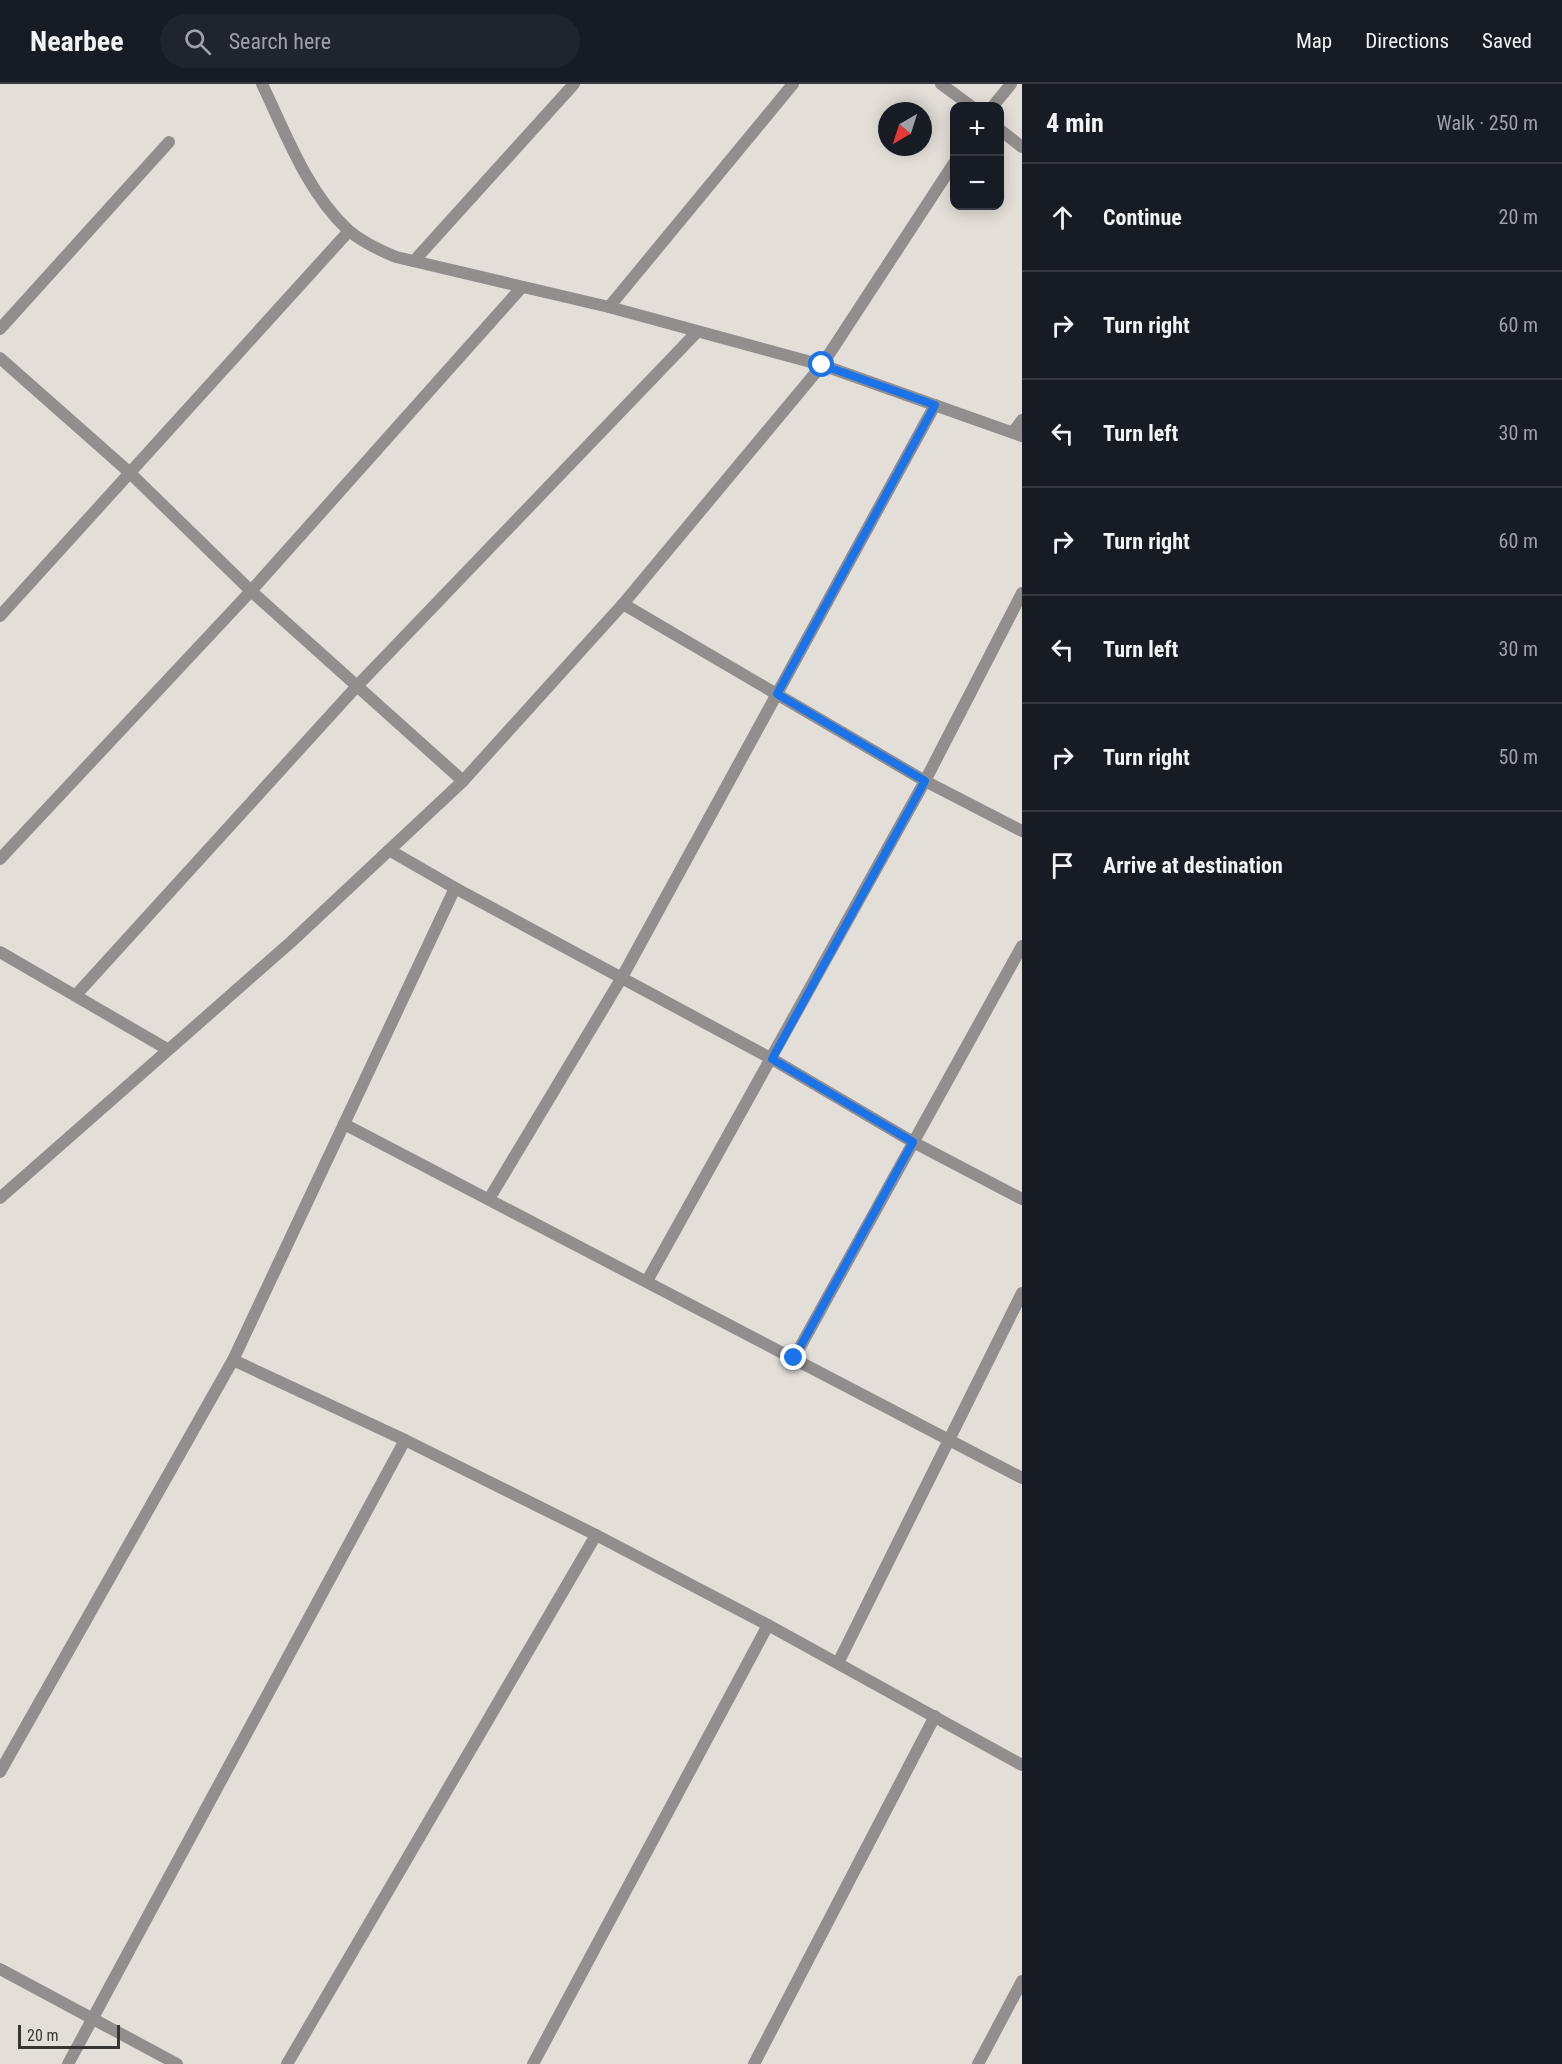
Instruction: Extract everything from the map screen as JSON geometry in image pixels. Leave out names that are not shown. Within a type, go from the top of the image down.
[{"type":"street","points":[[262,84],[311,183],[327,207],[349,231],[396,257],[609,306],[822,365],[1017,434],[1022,420]]},
{"type":"street","points":[[414,261],[574,84]]},
{"type":"street","points":[[609,306],[793,84]]},
{"type":"street","points":[[940,84],[965,102]]},
{"type":"street","points":[[996,102],[1011,84]]},
{"type":"street","points":[[1004,133],[1022,147]]},
{"type":"street","points":[[0,329],[169,142]]},
{"type":"street","points":[[0,1198],[291,942],[463,781],[623,604],[822,365],[950,169]]},
{"type":"street","points":[[0,616],[349,231]]},
{"type":"street","points":[[0,859],[251,591],[522,287]]},
{"type":"street","points":[[76,995],[357,686],[697,332]]},
{"type":"street","points":[[0,358],[129,472],[251,591],[463,781]]},
{"type":"street","points":[[489,1199],[621,979],[935,405]]},
{"type":"street","points":[[647,1281],[925,781],[1022,593]]},
{"type":"street","points":[[623,604],[925,781],[1022,831]]},
{"type":"street","points":[[389,850],[621,979],[772,1059],[913,1142],[1022,1199]]},
{"type":"street","points":[[0,1772],[233,1360],[455,888]]},
{"type":"street","points":[[794,1358],[1022,946]]},
{"type":"street","points":[[0,952],[167,1049]]},
{"type":"street","points":[[344,1124],[1022,1478]]},
{"type":"street","points":[[838,1663],[1022,1293]]},
{"type":"street","points":[[233,1360],[405,1440],[596,1535],[768,1624],[1022,1765]]},
{"type":"street","points":[[68,2064],[405,1440]]},
{"type":"street","points":[[287,2064],[596,1535]]},
{"type":"street","points":[[533,2064],[768,1624]]},
{"type":"street","points":[[754,2064],[935,1716]]},
{"type":"street","points":[[0,1969],[177,2064]]},
{"type":"street","points":[[978,2064],[1022,1981]]},
{"type":"route","points":[[794,1358],[913,1142],[772,1059],[925,781],[777,694],[935,405],[822,365]]}]
